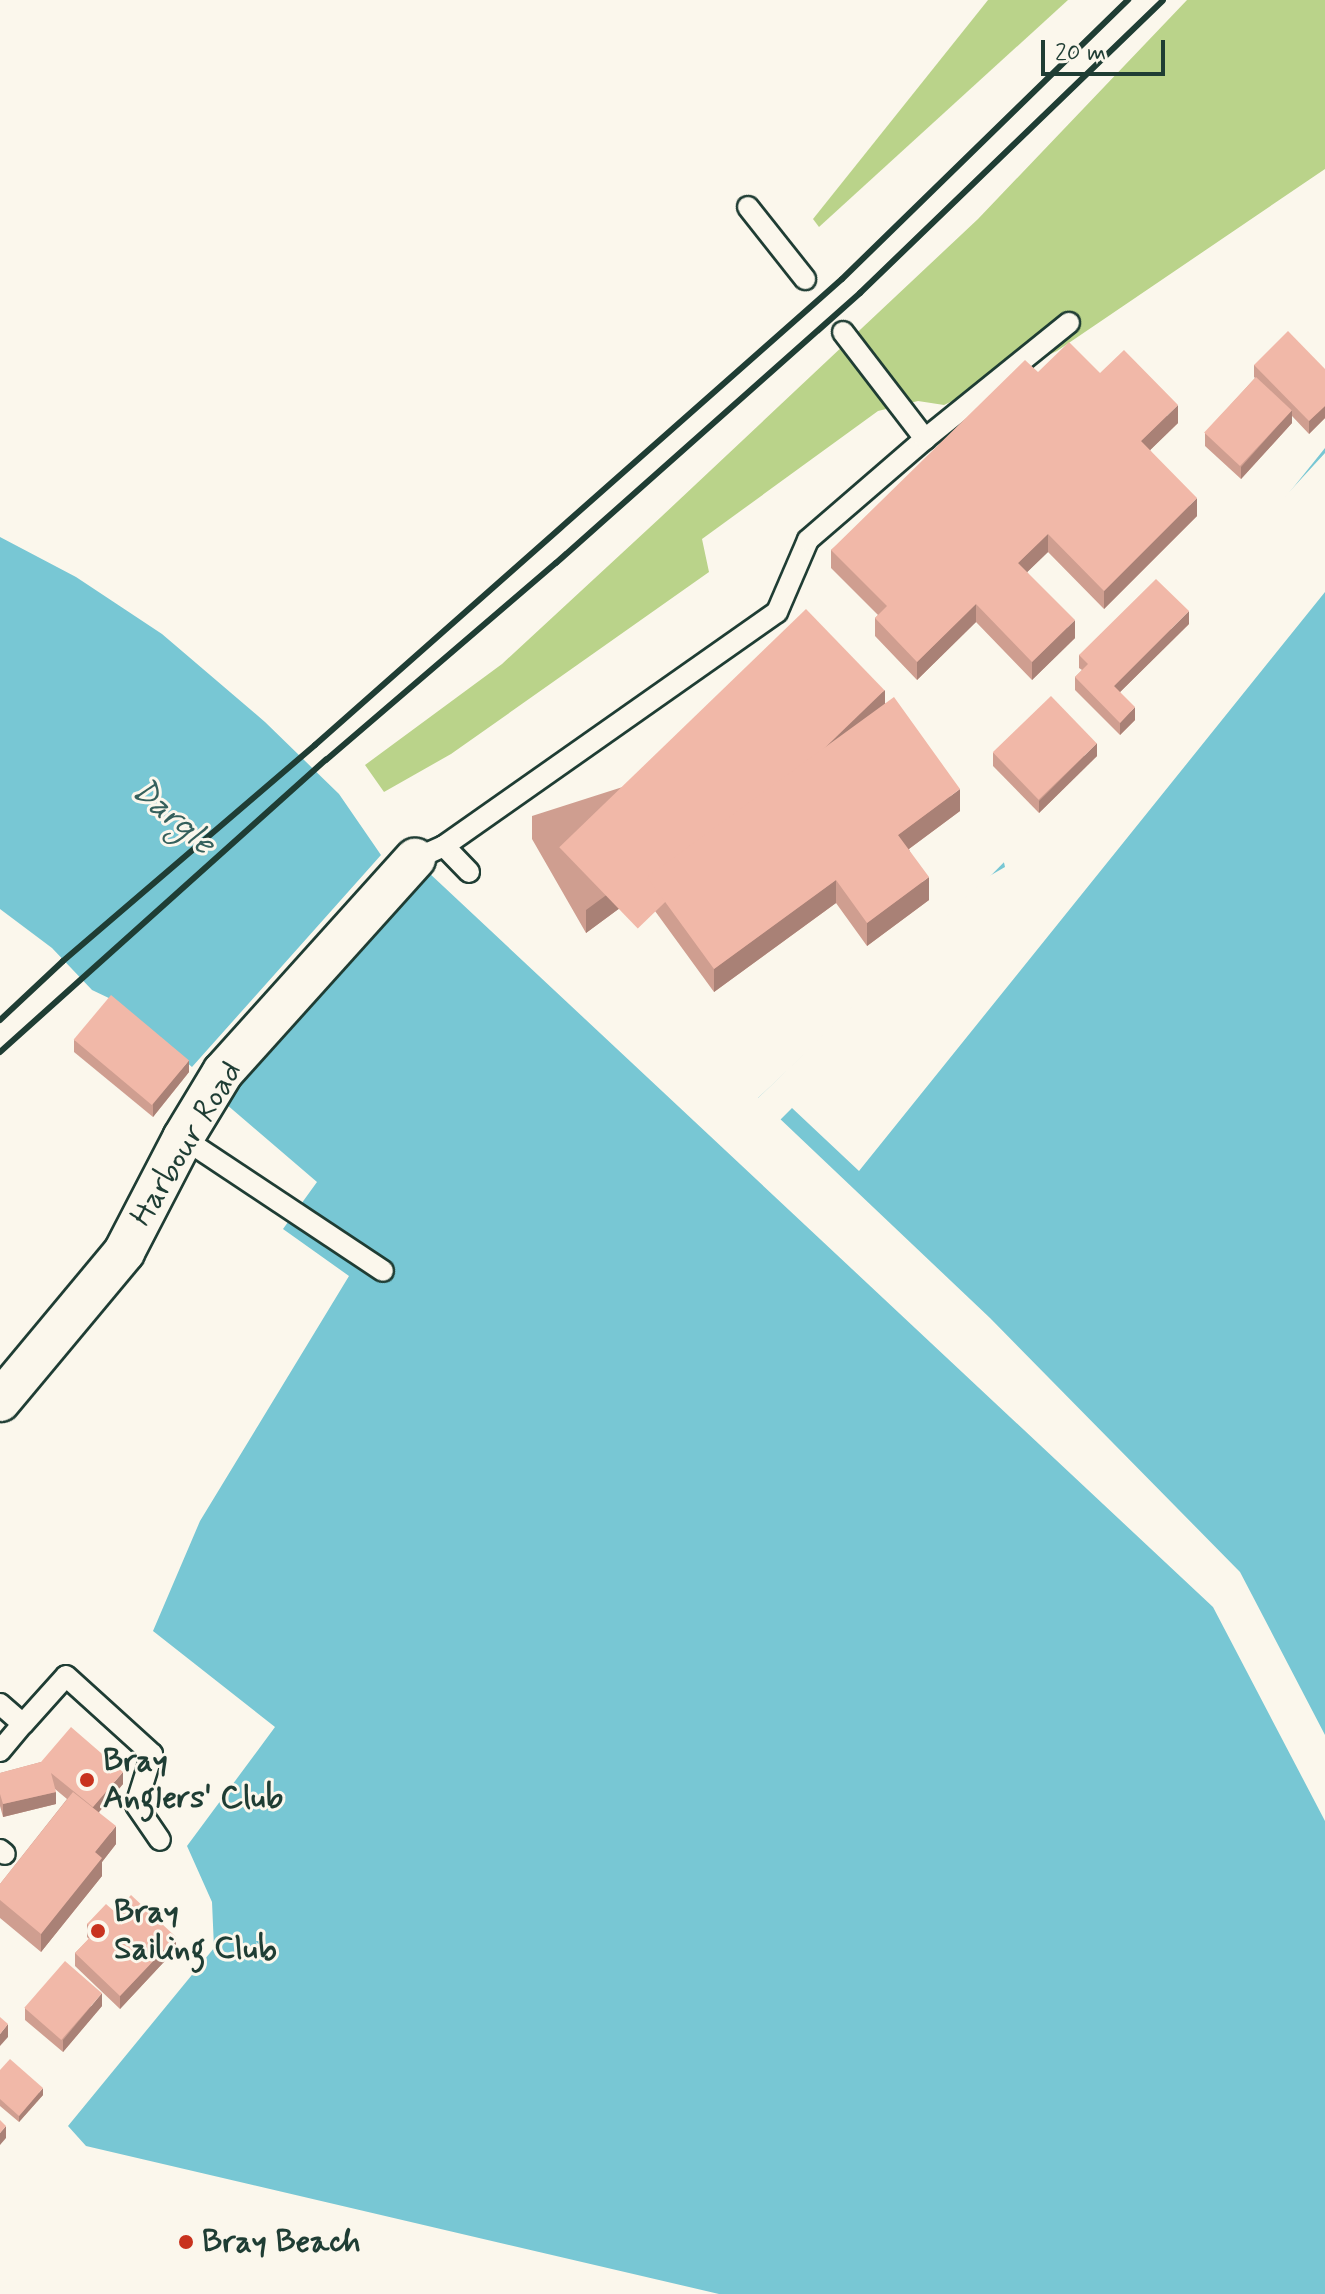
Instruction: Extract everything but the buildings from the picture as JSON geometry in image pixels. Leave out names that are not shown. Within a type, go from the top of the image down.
[{"type":"street","name":"Harbour Road","points":[[0,1401],[124,1252],[183,1138],[223,1072],[429,853]]},
{"type":"lane","points":[[748,207],[805,279]]},
{"type":"lane","points":[[469,872],[429,853],[777,612],[808,540],[925,439],[1069,323]]},
{"type":"lane","points":[[843,332],[925,439]]},
{"type":"lane","points":[[183,1138],[383,1271]]},
{"type":"lane","points":[[0,1751],[66,1676],[152,1754],[136,1805],[160,1840]]},
{"type":"lane","points":[[0,1704],[23,1724]]},
{"type":"green space","points":[[988,0],[1068,0],[819,227],[813,219]]},
{"type":"green space","points":[[1187,0],[1325,0],[1325,169],[1057,351],[944,405],[918,401],[878,411],[702,539],[709,572],[451,754],[384,792],[365,765],[502,664],[661,517],[978,219]]},
{"type":"water","points":[[1325,448],[1325,1735],[1240,1572],[990,1318],[758,1098],[941,926],[1158,706],[1209,608],[1272,514]]},
{"type":"water","name":"Dargle","points":[[0,537],[76,577],[162,634],[265,722],[339,794],[381,855],[192,1067],[113,1000],[92,990],[52,948],[0,909]]},
{"type":"water","points":[[428,872],[1213,1607],[1325,1821],[1325,2294],[719,2294],[86,2146],[68,2126],[214,1948],[212,1902],[187,1846],[275,1727],[153,1631],[200,1521],[349,1276],[283,1229],[317,1182],[226,1104],[227,1088]]},
{"type":"pier","points":[[1325,453],[1325,592],[859,1171],[792,1108],[778,1122],[755,1101],[986,878],[1005,867],[1003,858],[1153,705],[1139,680],[1207,606],[1267,516]]},
{"type":"railway","points":[[0,1020],[63,961],[315,745],[842,279],[1128,0]]},
{"type":"railway","points":[[0,1052],[326,760],[556,563],[860,293],[1163,0]]},
{"type":"place","name":"Bray Anglers' Club","points":[[87,1780]]},
{"type":"place","name":"Bray Sailing Club","points":[[98,1931]]},
{"type":"place","name":"Bray Beach","points":[[186,2242]]}]
